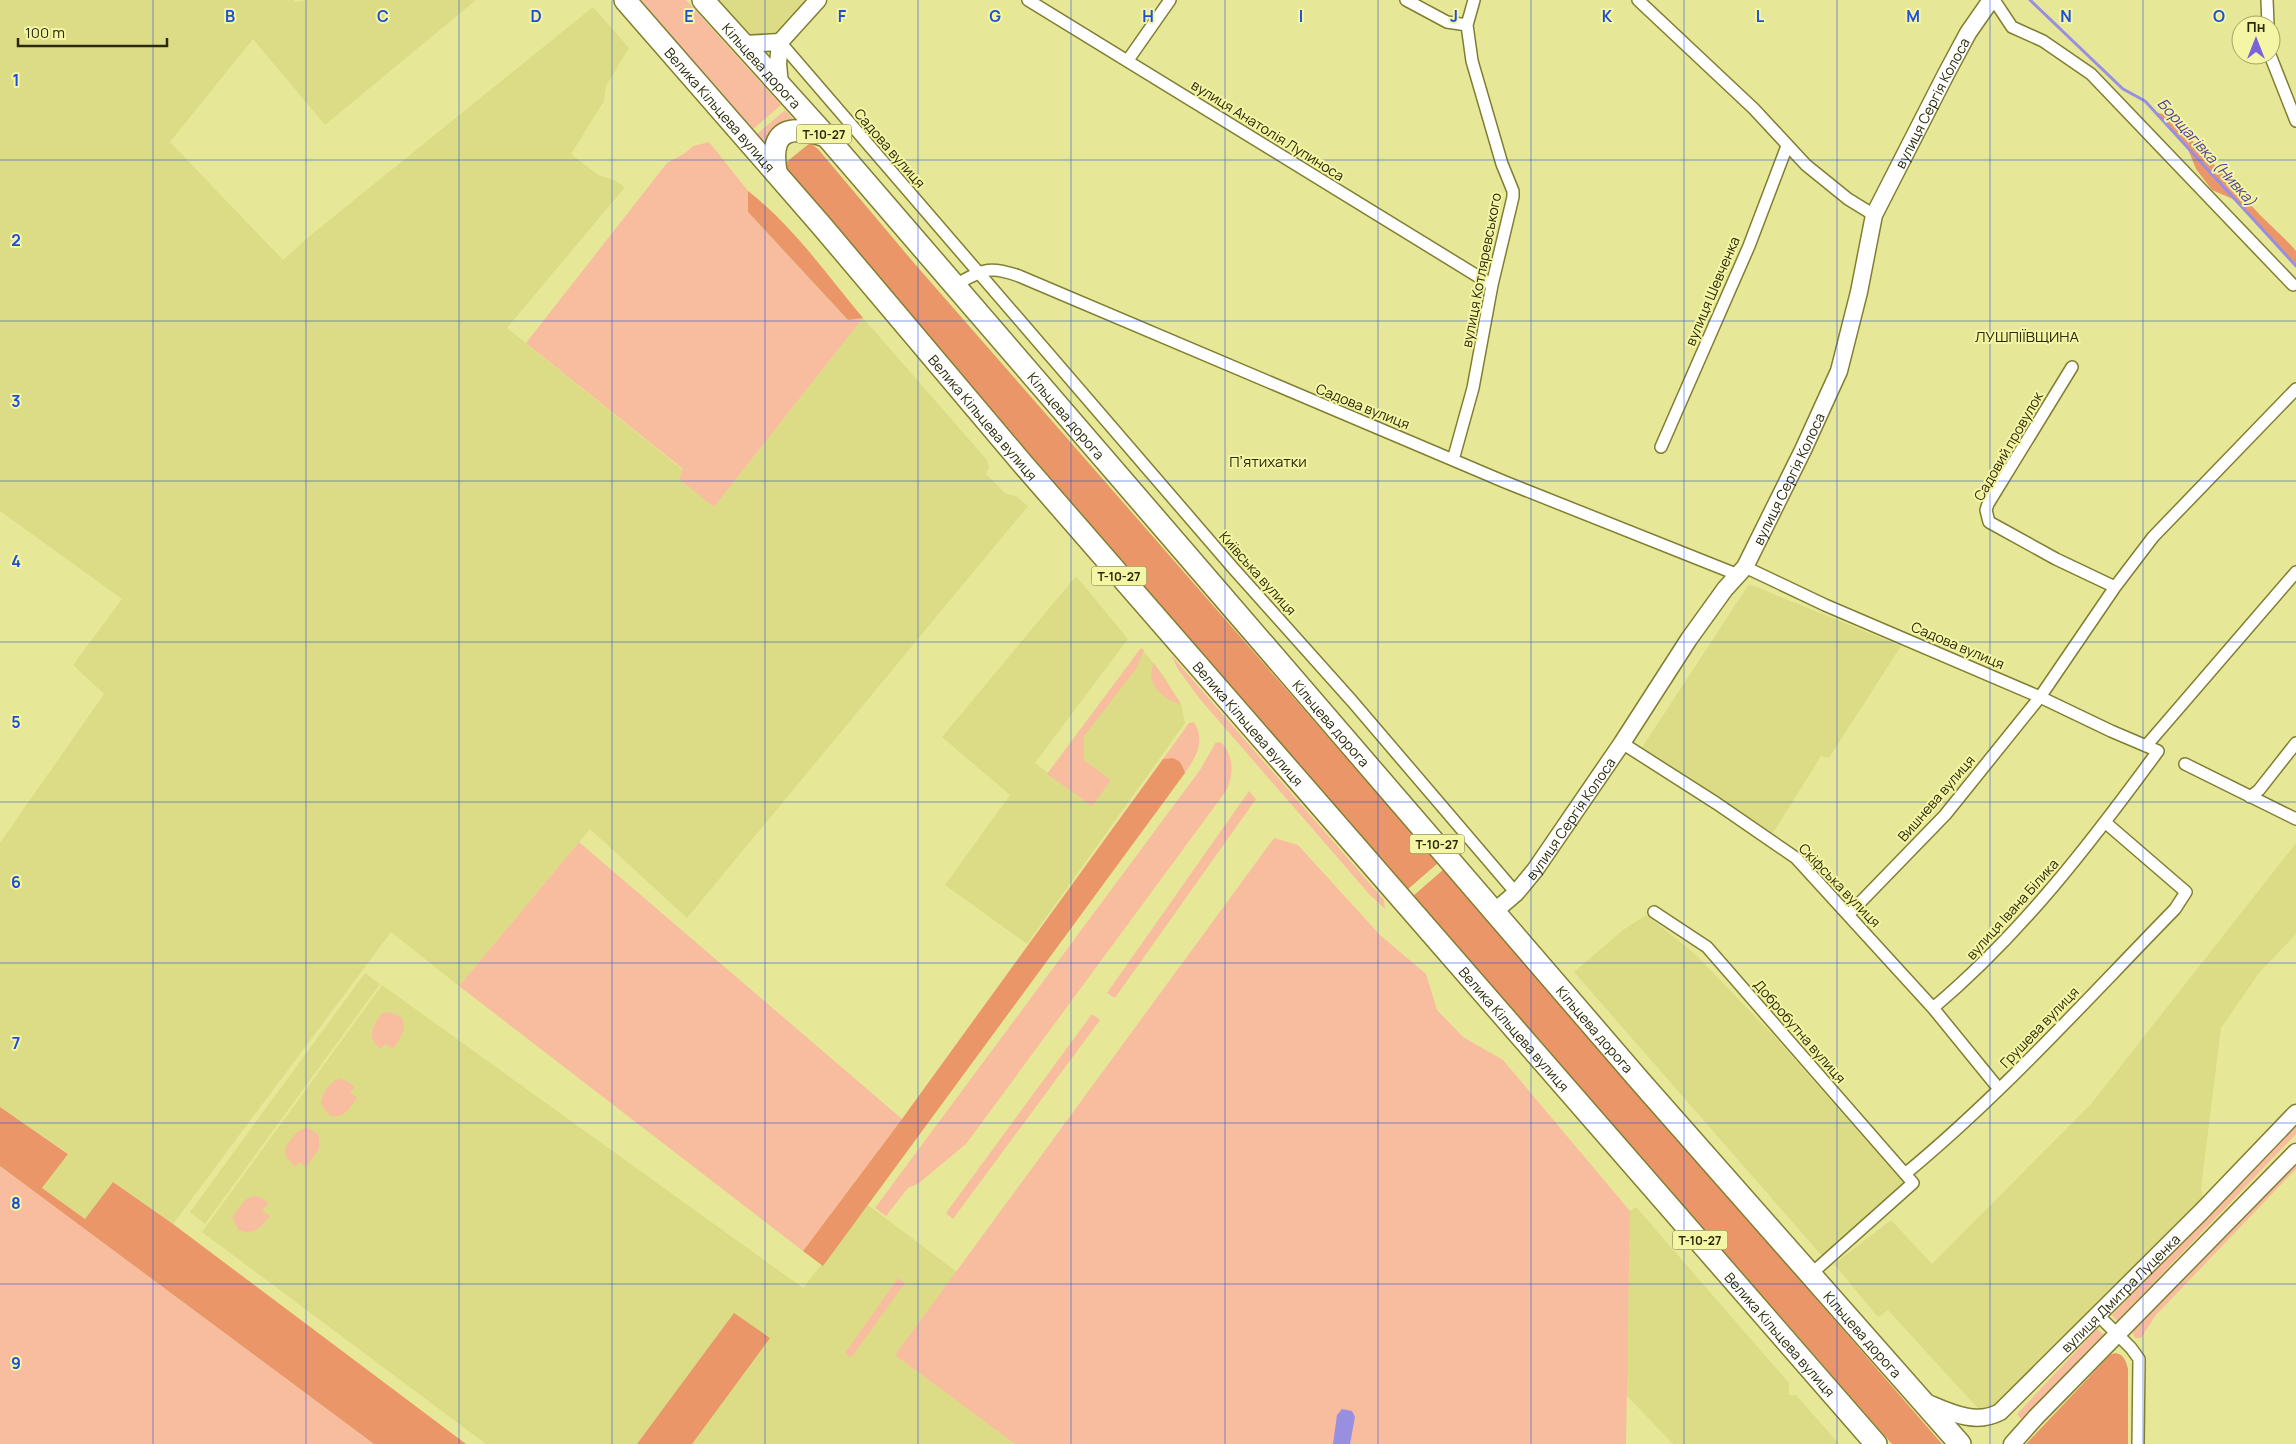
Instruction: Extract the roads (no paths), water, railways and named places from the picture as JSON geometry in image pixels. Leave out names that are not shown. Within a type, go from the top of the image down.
[{"type":"highway","name":"Велика Кільцева вулиця","points":[[625,0],[776,172],[1028,470],[1876,1444]]},
{"type":"highway","name":"Кільцева дорога","points":[[703,0],[826,136],[1640,1081],[1960,1444]]},
{"type":"highway","points":[[776,172],[774,150],[777,142],[786,133],[797,129],[826,136]]},
{"type":"street","points":[[780,84],[778,64],[780,42],[818,0]]},
{"type":"street","name":"вулиця Анатолія Лупиноса","points":[[1028,0],[1492,285]]},
{"type":"street","points":[[1128,60],[1170,0]]},
{"type":"street","points":[[1406,0],[1447,22],[1467,25]]},
{"type":"street","name":"вулиця Котляревського","points":[[1453,460],[1473,388],[1492,285],[1512,202],[1513,190],[1502,164],[1472,62],[1467,25],[1474,0]]},
{"type":"street","points":[[1638,0],[1754,109],[1806,165],[1834,188],[1874,215]]},
{"type":"street","points":[[1992,0],[2012,27],[2043,41],[2091,74],[2295,286]]},
{"type":"street","name":"вулиця Сергія Колоса","points":[[1495,911],[1516,893],[1535,870],[1622,743],[1689,638],[1741,571],[1803,450],[1839,371],[1859,292],[1874,215],[1968,33],[1992,0]]},
{"type":"street","points":[[2267,0],[2268,15]]},
{"type":"street","points":[[744,44],[780,42]]},
{"type":"street","name":"Садова вулиця","points":[[780,42],[980,272]]},
{"type":"street","points":[[2274,65],[2296,121]]},
{"type":"street","name":"вулиця Шевченка","points":[[1661,447],[1748,246],[1787,146]]},
{"type":"street","name":"Садова вулиця","points":[[955,285],[980,272],[992,269],[1019,276],[1453,460],[1825,605],[2040,697],[2158,751]]},
{"type":"street","name":"Київська вулиця","points":[[980,272],[1233,568],[1352,701],[1516,893]]},
{"type":"street","name":"Садовий провулок","points":[[2072,367],[1988,504],[1987,515],[1990,522],[2048,555],[2115,588]]},
{"type":"street","points":[[2040,697],[2115,588],[2153,537],[2296,389]]},
{"type":"street","points":[[2146,746],[2296,572]]},
{"type":"street","name":"Вишнева вулиця","points":[[1849,914],[1945,815],[2040,697]]},
{"type":"street","name":"Скіфська вулиця","points":[[1622,743],[1716,803],[1796,858],[1849,914],[1932,1008],[1999,1089]]},
{"type":"street","points":[[2250,797],[2259,790],[2296,743]]},
{"type":"street","name":"вулиця Івана Білика","points":[[1932,1008],[1980,966],[2018,928],[2106,823],[2158,751]]},
{"type":"street","points":[[2185,764],[2296,819]]},
{"type":"street","name":"Грушева вулиця","points":[[1904,1174],[1954,1133],[1999,1089],[2175,909],[2186,892],[2106,823]]},
{"type":"street","name":"Добробутна вулиця","points":[[1654,912],[1707,947],[1913,1183],[1811,1274]]},
{"type":"street","name":"вулиця Дмитра Луценка","points":[[1922,1400],[1966,1417],[1978,1419],[1991,1417],[2000,1412],[2201,1212],[2296,1113]]},
{"type":"street","name":"вулиця Дмитра Луценка","points":[[2012,1444],[2036,1417],[2118,1336],[2296,1152]]},
{"type":"street","points":[[2098,1315],[2131,1348],[2139,1360],[2138,1444]]},
{"type":"waterway","name":"Борщагівка (Нивка)","points":[[2030,0],[2123,89],[2145,101],[2296,266]]},
{"type":"district","name":"ЛУШПІЇВЩИНА","points":[[2027,336]]},
{"type":"district","name":"Пʼятихатки","points":[[1268,461]]}]
